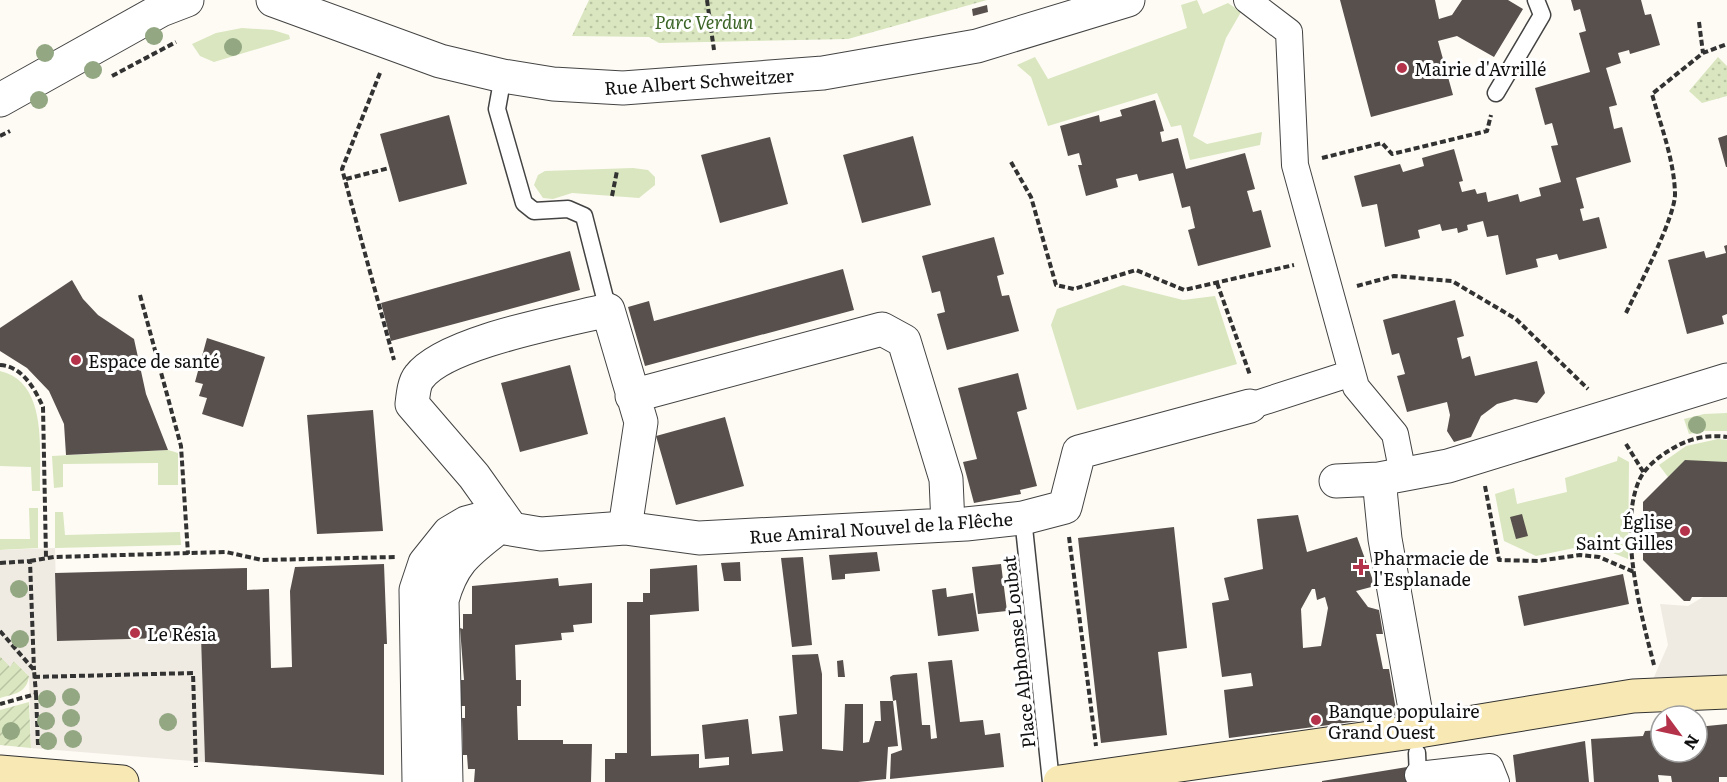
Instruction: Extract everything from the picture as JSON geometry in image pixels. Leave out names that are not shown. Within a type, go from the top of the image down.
[{"type":"main road","points":[[1060,782],[1418,759],[1633,696],[1727,692]]},
{"type":"main road","points":[[1709,713],[1727,712]]},
{"type":"main road","points":[[1196,782],[1418,759],[1649,719]]},
{"type":"main road","points":[[0,772],[122,782]]},
{"type":"street","points":[[0,100],[161,10],[187,0]]},
{"type":"street","name":"Rue Albert Schweitzer","points":[[273,0],[440,61],[503,76],[553,84],[623,88],[823,73],[977,46],[1128,0]]},
{"type":"street","points":[[1247,0],[1289,32],[1295,165],[1356,387],[1395,434],[1385,539],[1418,759],[1490,767],[1496,782]]},
{"type":"street","points":[[446,782],[442,600],[448,576],[465,555],[505,527],[474,476],[412,404],[418,377],[465,347],[608,310],[641,422],[625,528]]},
{"type":"street","points":[[632,396],[882,329],[904,341],[946,479],[948,525]]},
{"type":"street","points":[[1065,507],[1079,452],[1254,404],[1352,373]]},
{"type":"street","points":[[1336,482],[1391,476],[1448,466],[1727,380]]},
{"type":"street","name":"Rue Amiral Nouvel de la Flêche","points":[[418,782],[416,590],[425,563],[449,533],[466,523],[481,519],[505,527],[541,534],[625,528],[699,538],[948,525],[1023,518],[1065,507]]},
{"type":"lane","points":[[1496,93],[1542,15],[1536,0]]},
{"type":"lane","points":[[503,76],[497,109],[524,203],[534,211],[568,209],[584,216],[608,310]]},
{"type":"lane","name":"Place Alphonse Loubat","points":[[1023,518],[1051,782]]},
{"type":"path","points":[[707,0],[715,55]]},
{"type":"path","points":[[1699,22],[1703,53]]},
{"type":"path","points":[[1626,313],[1664,230],[1675,195],[1668,151],[1652,94],[1703,53],[1727,44]]},
{"type":"path","points":[[383,67],[342,169],[394,362]]},
{"type":"path","points":[[1295,165],[1382,143],[1392,154],[1487,131],[1496,93]]},
{"type":"path","points":[[1011,162],[1031,197],[1056,285],[1074,289],[1136,270],[1184,290],[1321,259]]},
{"type":"path","points":[[346,179],[389,168]]},
{"type":"path","points":[[612,196],[617,171]]},
{"type":"path","points":[[1330,292],[1394,276],[1452,281],[1516,319],[1606,408],[1608,416],[1644,473]]},
{"type":"path","points":[[1217,283],[1254,404]]},
{"type":"path","points":[[140,295],[181,446],[188,554]]},
{"type":"path","points":[[0,365],[20,373],[35,391],[43,407],[46,557]]},
{"type":"path","points":[[1656,672],[1638,607],[1634,572],[1634,501],[1638,481],[1644,473],[1677,445],[1705,436],[1727,436]]},
{"type":"path","points":[[1479,456],[1499,560],[1538,561],[1580,555],[1599,557],[1634,572]]},
{"type":"path","points":[[1065,507],[1097,753]]},
{"type":"path","points":[[0,563],[30,561],[46,557],[226,552],[262,560],[405,557]]},
{"type":"path","points":[[30,561],[39,753]]},
{"type":"path","points":[[0,631],[34,670]]},
{"type":"path","points":[[34,677],[193,673],[196,767]]},
{"type":"path","points":[[0,704],[36,694]]},
{"type":"green space","name":"Parc Verdun","points":[[589,0],[987,0],[848,39],[659,43],[649,37],[572,36]]},
{"type":"green space","points":[[1197,0],[1203,14],[1228,3],[1241,12],[1226,38],[1193,136],[1207,144],[1262,132],[1260,145],[1190,160],[1181,125],[1171,127],[1157,93],[1048,126],[1031,77],[1017,65],[1035,57],[1048,79],[1187,28],[1181,5]]},
{"type":"green space","points":[[242,28],[273,30],[289,35],[290,39],[214,62],[200,56],[192,44],[216,33]]},
{"type":"green space","points":[[1718,57],[1727,66],[1727,96],[1702,103],[1689,91]]},
{"type":"green space","points":[[633,168],[648,170],[655,177],[655,185],[639,198],[572,193],[553,199],[543,198],[534,185],[538,175],[545,171]]},
{"type":"green space","points":[[1123,285],[1183,300],[1215,296],[1237,364],[1077,410],[1051,325],[1057,309]]},
{"type":"green space","points":[[0,371],[16,378],[27,389],[34,404],[40,439],[40,491],[32,491],[31,467],[0,466]]},
{"type":"green space","points":[[1727,413],[1727,431],[1703,431],[1689,434],[1684,419],[1704,414]]},
{"type":"green space","points":[[1718,439],[1727,440],[1727,462],[1685,461],[1668,477],[1659,465],[1686,446]]},
{"type":"green space","points":[[168,450],[178,453],[178,485],[158,485],[158,463],[63,464],[63,487],[54,488],[52,456]]},
{"type":"green space","points":[[1618,456],[1629,462],[1628,559],[1613,553],[1579,547],[1536,556],[1504,541],[1495,494],[1514,488],[1517,504],[1567,492],[1565,478],[1617,461]]},
{"type":"green space","points":[[29,508],[38,508],[38,548],[0,550],[0,539],[30,539]]},
{"type":"green space","points":[[55,512],[63,512],[65,535],[180,532],[181,545],[55,548]]},
{"type":"green space","points":[[0,656],[10,666],[14,661],[29,676],[23,689],[0,698]]},
{"type":"green space","points":[[29,702],[31,748],[0,745],[0,710]]},
{"type":"shaded area","points":[[55,548],[57,641],[201,637],[205,762],[31,748],[29,676],[14,661],[10,667],[0,656],[0,550]]},
{"type":"shaded area","points":[[1727,595],[1727,685],[1651,684],[1668,645],[1660,604],[1688,606],[1703,597]]},
{"type":"building","name":"Mairie d'Avrillé","points":[[1340,0],[1435,0],[1439,19],[1452,15],[1462,0],[1508,0],[1523,9],[1494,57],[1457,36],[1438,41],[1453,95],[1371,117]]},
{"type":"building","points":[[1571,0],[1641,0],[1645,15],[1651,14],[1660,45],[1630,54],[1629,50],[1618,53],[1621,63],[1606,68],[1617,105],[1609,107],[1614,129],[1622,127],[1631,162],[1576,178],[1584,208],[1580,209],[1583,221],[1599,217],[1607,248],[1559,260],[1557,254],[1536,259],[1538,267],[1506,275],[1498,235],[1487,237],[1483,221],[1467,225],[1468,230],[1458,233],[1457,228],[1442,231],[1440,224],[1418,230],[1420,238],[1385,247],[1377,204],[1362,207],[1354,176],[1400,164],[1403,172],[1424,166],[1422,158],[1454,149],[1463,181],[1459,182],[1462,192],[1475,189],[1477,194],[1486,192],[1488,202],[1518,194],[1520,202],[1541,196],[1539,188],[1561,182],[1551,146],[1558,145],[1552,123],[1545,125],[1535,88],[1590,72],[1579,33],[1586,31],[1580,9],[1574,11]]},
{"type":"building","points":[[987,5],[988,12],[973,16],[972,9]]},
{"type":"building","points":[[1155,100],[1164,131],[1160,132],[1162,142],[1178,138],[1186,169],[1245,153],[1255,189],[1247,191],[1253,212],[1261,210],[1271,247],[1198,266],[1188,230],[1195,228],[1190,206],[1182,208],[1173,173],[1139,181],[1137,174],[1116,179],[1118,187],[1086,196],[1078,165],[1082,165],[1079,153],[1068,156],[1060,126],[1099,115],[1100,122],[1122,116],[1120,110]]},
{"type":"building","points":[[449,115],[467,184],[399,202],[380,134]]},
{"type":"building","points":[[1727,135],[1727,167],[1726,167],[1718,138]]},
{"type":"building","points":[[913,136],[931,205],[862,223],[843,155]]},
{"type":"building","points":[[770,137],[788,204],[720,223],[701,155]]},
{"type":"building","points":[[994,237],[1004,274],[997,276],[1002,296],[1009,295],[1019,331],[947,350],[937,314],[945,312],[940,291],[932,293],[922,256]]},
{"type":"building","points":[[1727,245],[1727,314],[1722,316],[1724,324],[1687,334],[1668,260],[1704,251],[1706,258],[1726,253],[1724,246]]},
{"type":"building","points":[[570,251],[580,290],[391,341],[381,303]]},
{"type":"building","points":[[843,269],[854,310],[645,366],[628,307],[649,301],[654,321]]},
{"type":"building","name":"Espace de santé","points":[[72,280],[83,299],[98,315],[134,339],[146,394],[168,450],[66,455],[64,424],[49,391],[27,368],[0,351],[0,328]]},
{"type":"building","points":[[1455,300],[1464,336],[1457,338],[1462,359],[1470,356],[1475,376],[1537,361],[1545,393],[1537,403],[1515,399],[1497,404],[1481,416],[1471,437],[1454,442],[1447,431],[1450,415],[1447,402],[1407,412],[1397,376],[1405,374],[1399,353],[1392,355],[1383,320]]},
{"type":"building","points":[[207,338],[265,357],[243,427],[202,414],[207,398],[199,396],[203,384],[195,382]]},
{"type":"building","points":[[570,365],[588,434],[520,452],[501,383]]},
{"type":"building","points":[[1018,373],[1027,409],[1017,412],[1037,486],[1020,490],[1021,494],[974,503],[963,462],[977,459],[958,388]]},
{"type":"building","points":[[373,410],[383,531],[317,534],[307,415]]},
{"type":"building","points":[[725,417],[744,486],[676,505],[656,436]]},
{"type":"building","name":"Église Saint Gilles","points":[[1685,460],[1727,462],[1727,597],[1692,597],[1690,601],[1684,601],[1643,560],[1643,502]]},
{"type":"building","points":[[1522,514],[1528,536],[1516,539],[1510,517]]},
{"type":"building","points":[[1298,515],[1307,552],[1357,537],[1375,586],[1356,591],[1368,607],[1379,610],[1383,634],[1376,634],[1383,669],[1389,669],[1397,716],[1229,738],[1224,690],[1253,686],[1251,673],[1222,677],[1212,603],[1229,600],[1224,578],[1263,569],[1257,519]],"holes":[[[1312,589],[1315,589],[1317,600],[1325,597],[1328,608],[1321,646],[1303,648],[1301,609]]]},
{"type":"building","points":[[1174,527],[1187,648],[1158,652],[1167,735],[1101,743],[1078,538]]},
{"type":"building","points":[[877,552],[880,571],[845,574],[845,579],[832,580],[829,555]]},
{"type":"building","points":[[803,557],[812,645],[792,647],[781,558]]},
{"type":"building","points":[[740,562],[741,581],[724,581],[721,563]]},
{"type":"building","points":[[384,564],[387,644],[384,644],[384,775],[205,762],[201,637],[57,641],[55,573],[247,568],[247,590],[269,589],[271,668],[292,667],[290,591],[295,567]]},
{"type":"building","points":[[1001,564],[1007,611],[978,614],[972,567]]},
{"type":"building","points":[[697,565],[699,611],[650,615],[651,756],[699,754],[699,768],[729,765],[729,757],[705,759],[702,725],[748,719],[752,754],[783,751],[779,716],[797,714],[792,655],[818,654],[822,674],[822,749],[843,751],[845,704],[863,704],[863,743],[869,742],[875,721],[881,721],[880,701],[893,701],[898,746],[888,747],[886,779],[858,782],[605,782],[605,759],[615,759],[615,753],[627,753],[627,602],[643,602],[643,593],[650,593],[650,569]]},
{"type":"building","points":[[1623,574],[1629,604],[1524,626],[1518,596]]},
{"type":"building","points":[[558,578],[559,586],[592,583],[592,623],[573,625],[574,632],[561,633],[562,640],[515,645],[516,680],[521,680],[521,706],[517,706],[518,740],[563,740],[563,744],[592,744],[591,782],[474,782],[475,769],[468,769],[467,755],[463,755],[462,718],[465,718],[465,706],[461,706],[461,680],[464,680],[460,628],[463,629],[463,614],[472,614],[472,586]]},
{"type":"building","points":[[946,588],[947,597],[973,593],[979,631],[938,636],[932,590]]},
{"type":"building","points":[[843,660],[845,677],[838,677],[837,661]]},
{"type":"building","points":[[952,660],[960,722],[983,720],[985,735],[1000,733],[1004,767],[890,779],[891,754],[902,750],[896,700],[893,701],[890,677],[917,673],[922,725],[930,725],[931,739],[937,738],[928,662]]},
{"type":"building","points":[[1727,724],[1727,777],[1719,777],[1719,782],[1672,782],[1671,776],[1658,775],[1659,782],[1594,782],[1591,739],[1643,736],[1645,731],[1649,731],[1649,764],[1709,764],[1709,726]]},
{"type":"building","points":[[1585,741],[1589,782],[1516,782],[1513,755]]},
{"type":"building","points":[[1407,767],[1409,782],[1322,782],[1322,781]]},
{"type":"place","name":"Mairie d'Avrillé","points":[[1402,68]]},
{"type":"place","name":"Espace de santé","points":[[76,360]]},
{"type":"place","name":"Église Saint Gilles","points":[[1685,531]]},
{"type":"place","name":"Pharmacie de l'Esplanade","points":[[1361,567]]},
{"type":"place","name":"Le Résia","points":[[135,633]]},
{"type":"place","name":"Banque populaire Grand Ouest","points":[[1316,720]]}]
